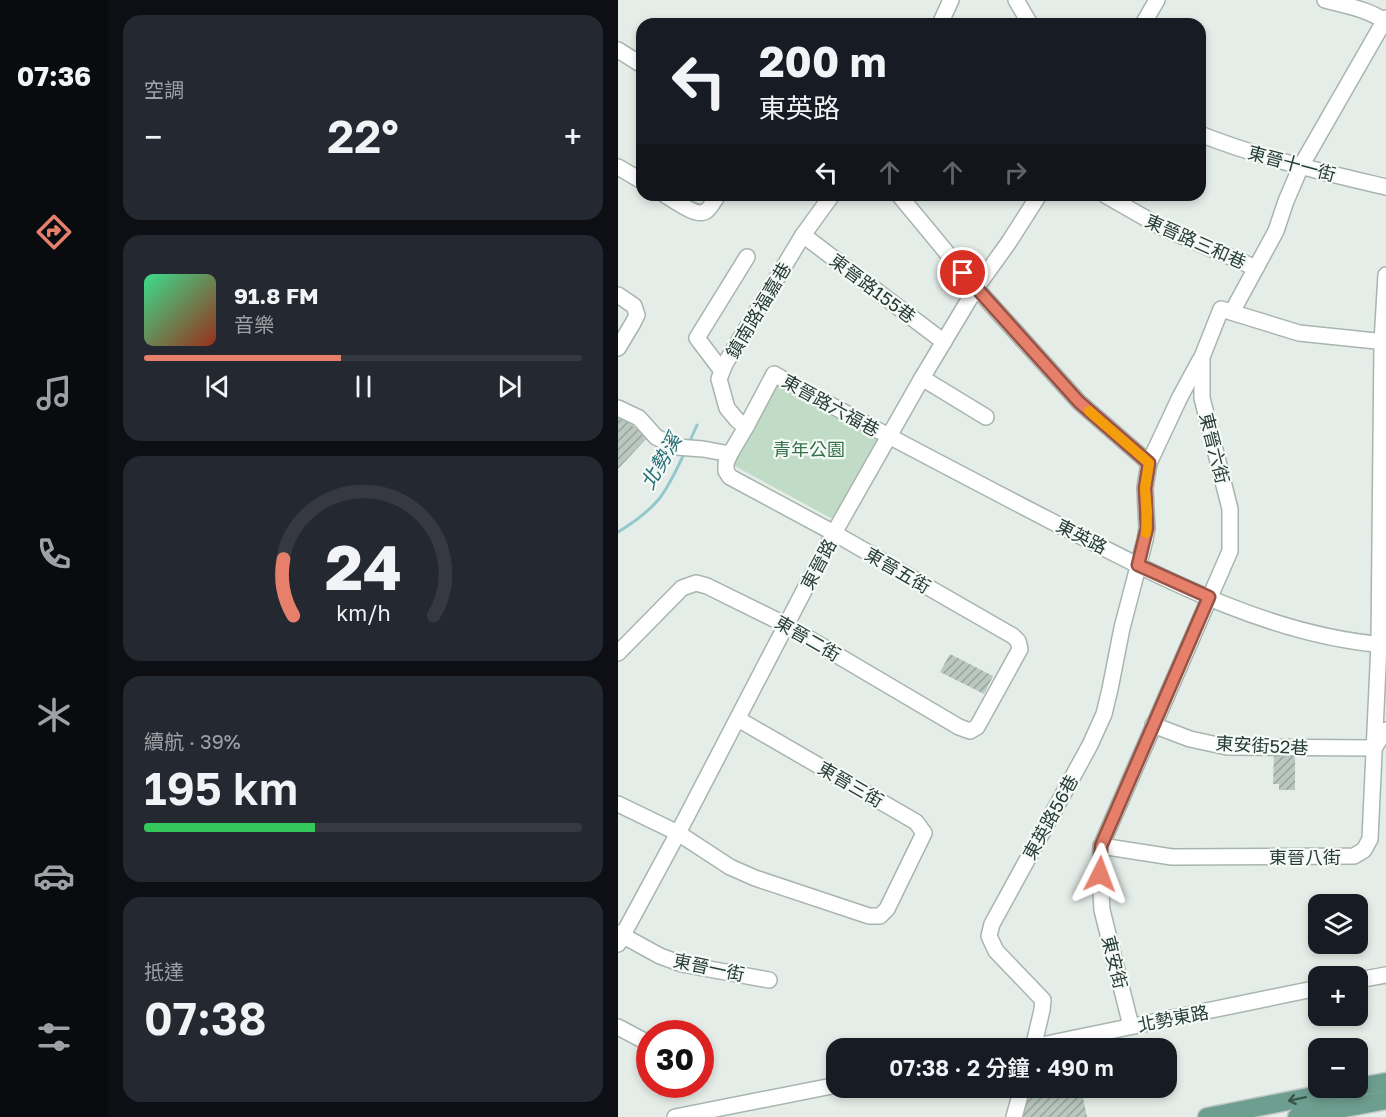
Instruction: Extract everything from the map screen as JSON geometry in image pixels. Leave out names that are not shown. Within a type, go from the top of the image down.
[{"type":"main road","points":[[1368,1085],[1386,1082]]},
{"type":"main road","points":[[1214,1116],[1308,1097]]},
{"type":"main road","points":[[1297,1117],[1386,1100]]},
{"type":"street","points":[[943,18],[951,0]]},
{"type":"street","points":[[1016,0],[1026,18]]},
{"type":"street","points":[[1146,18],[1157,0]]},
{"type":"street","points":[[1325,0],[1380,17],[1386,21],[1301,166],[1276,231],[1232,312],[1299,333],[1384,342]]},
{"type":"street","points":[[618,50],[636,61]]},
{"type":"street","name":"東晉十一街","points":[[1206,136],[1301,166],[1386,187]]},
{"type":"street","points":[[618,167],[636,178]]},
{"type":"street","points":[[675,201],[702,214],[714,201]]},
{"type":"street","name":"鎮南路福嘉巷","points":[[746,427],[727,408],[719,379],[725,364],[803,235],[828,201]]},
{"type":"street","points":[[904,201],[976,288],[1079,402],[1149,463]]},
{"type":"street","name":"東晉路","points":[[619,938],[678,833],[834,533],[976,288],[1035,201]]},
{"type":"street","name":"東晉路三和巷","points":[[1116,201],[1161,227],[1256,268]]},
{"type":"street","name":"東晉路155巷","points":[[803,235],[944,342]]},
{"type":"street","points":[[722,371],[697,338],[747,257]]},
{"type":"street","name":"東晉八街","points":[[1101,846],[1172,857],[1354,856],[1364,850],[1370,839],[1382,645],[1386,275]]},
{"type":"street","points":[[618,295],[634,306],[637,315],[618,348]]},
{"type":"street","name":"東晉六街","points":[[1209,597],[1230,551],[1230,509],[1202,398],[1202,357],[1221,309],[1232,312]]},
{"type":"street","points":[[1138,565],[1147,528],[1145,488],[1149,463],[1202,357]]},
{"type":"street","name":"東晉路六福巷","points":[[746,427],[774,374],[889,437]]},
{"type":"street","points":[[922,378],[986,417]]},
{"type":"street","points":[[618,408],[639,418],[656,437],[676,447],[730,454],[746,427]]},
{"type":"street","name":"東英路","points":[[889,437],[1138,565],[1209,597],[1288,627],[1327,637],[1382,645]]},
{"type":"street","name":"東晉五街","points":[[730,454],[726,464],[726,471],[730,477],[834,533],[1018,641],[1020,649],[995,696]]},
{"type":"street","name":"東英路56巷","points":[[1034,1038],[1043,1000],[996,951],[989,936],[992,924],[1090,745],[1104,714],[1138,565]]},
{"type":"street","name":"東晉二街","points":[[618,653],[682,588],[696,583],[707,586],[786,625],[970,731],[977,728],[995,696]]},
{"type":"street","name":"東安街","points":[[1131,1026],[1102,910],[1101,846],[1209,597]]},
{"type":"street","name":"東晉三街","points":[[678,833],[730,867],[755,878],[869,916],[880,916],[887,909],[924,833],[916,822],[738,718]]},
{"type":"street","name":"東安街52巷","points":[[1153,725],[1190,739],[1227,747],[1374,748]]},
{"type":"street","points":[[1374,748],[1386,730]]},
{"type":"street","points":[[618,804],[678,833]]},
{"type":"street","name":"東晉一街","points":[[619,938],[682,964],[769,980]]},
{"type":"street","points":[[1368,978],[1386,975]]},
{"type":"street","name":"北勢東路","points":[[1076,1038],[1308,990]]},
{"type":"street","points":[[618,1027],[636,1037]]},
{"type":"street","points":[[675,1117],[826,1087]]},
{"type":"street","points":[[1014,1117],[1019,1098]]},
{"type":"green space","name":"青年公園","points":[[781,376],[886,434],[838,522],[733,465]]},
{"type":"building","points":[[618,413],[647,438],[618,469]]},
{"type":"building","points":[[950,654],[993,676],[984,694],[940,672]]},
{"type":"building","points":[[1274,756],[1295,756],[1295,790],[1279,790],[1279,784],[1273,784]]},
{"type":"building","points":[[1024,1098],[1083,1098],[1087,1117],[1019,1117]]},
{"type":"waterway","name":"北勢溪","points":[[689,443],[697,425]]},
{"type":"waterway","name":"北勢溪","points":[[618,532],[640,517],[659,499],[685,452]]},
{"type":"slow traffic","points":[[1089,411],[1149,463],[1145,488],[1146,533]]},
{"type":"route","points":[[963,273],[1079,402],[1149,463],[1145,488],[1147,528],[1138,565],[1209,597],[1101,846],[1100,874]]}]
